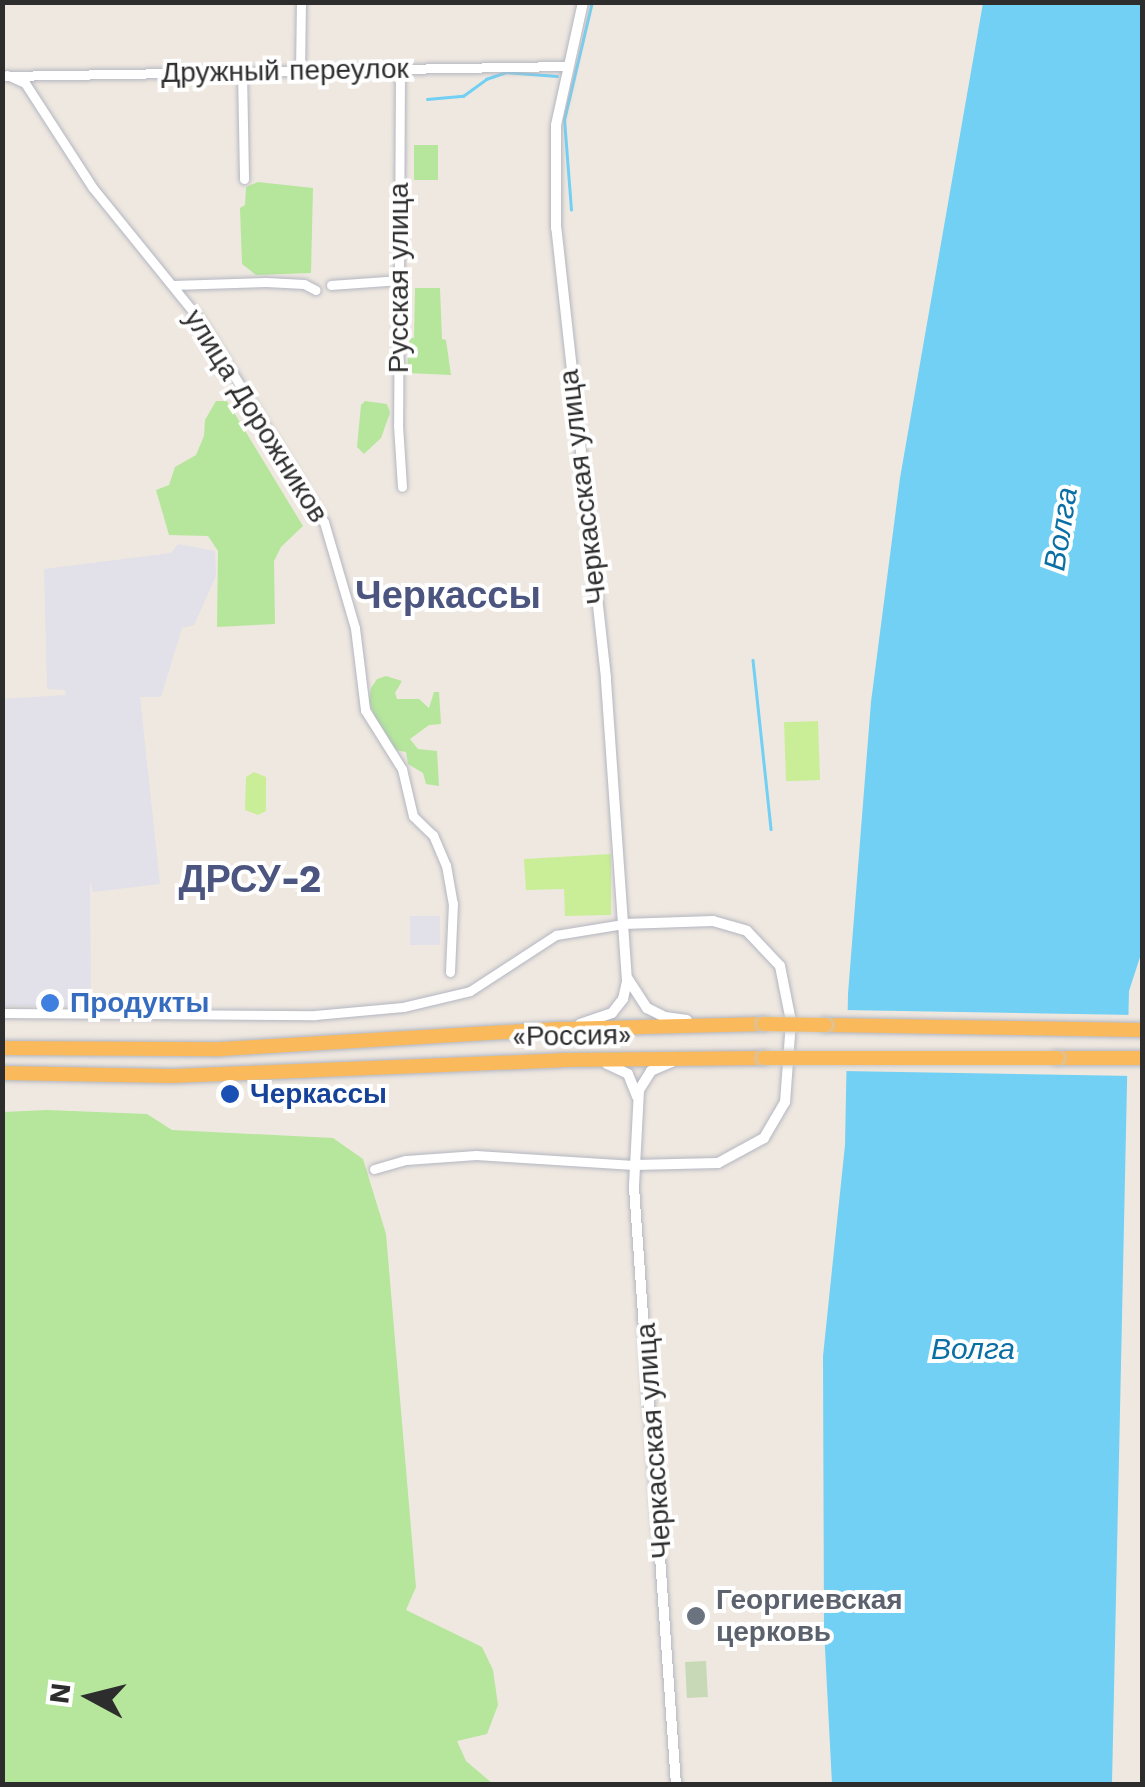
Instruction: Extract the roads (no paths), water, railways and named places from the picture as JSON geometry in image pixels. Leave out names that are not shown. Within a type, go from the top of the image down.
[{"type":"highway","name":"«Россия»","points":[[5,1047],[172,1051],[560,1029],[739,1024],[1142,1030]]},
{"type":"highway","name":"«Россия»","points":[[2,1073],[172,1076],[562,1060],[1142,1058]]},
{"type":"street","points":[[300,72],[301,2]]},
{"type":"street","name":"Черкасская улица","points":[[583,2],[554,147],[556,228],[606,678],[626,974]]},
{"type":"street","name":"Дружный переулок","points":[[4,76],[568,66]]},
{"type":"street","name":"Русская улица","points":[[400,69],[402,487]]},
{"type":"street","points":[[242,72],[244,179]]},
{"type":"street","name":"улица Дорожников","points":[[4,76],[25,83],[93,188],[173,285],[324,522],[355,628],[365,710],[402,769],[413,816],[433,835],[446,865],[452,903],[450,972]]},
{"type":"street","points":[[331,285],[400,280]]},
{"type":"street","points":[[173,285],[266,282],[304,284],[316,290]]},
{"type":"street","points":[[2,1013],[303,1015],[403,1007],[470,991],[538,944],[566,932],[623,924],[713,921],[752,934],[782,971],[791,1021],[785,1102],[770,1130],[756,1145],[718,1163],[634,1165],[476,1154],[406,1160],[374,1168]]},
{"type":"street","points":[[626,974],[636,997],[656,1014],[739,1024]]},
{"type":"street","points":[[560,1029],[612,1013],[624,995],[626,974]]},
{"type":"street","points":[[638,1097],[646,1076],[660,1066],[738,1058]]},
{"type":"street","points":[[562,1060],[616,1066],[630,1077],[638,1097]]},
{"type":"street","name":"Черкасская улица","points":[[638,1097],[634,1165],[676,1784]]},
{"type":"water","name":"Волга","points":[[983,3],[1142,3],[1142,951],[1129,991],[1112,1784],[832,1784],[824,1629],[823,1356],[845,1145],[848,994],[871,702],[900,478]]},
{"type":"waterway","points":[[571,210],[564,120],[592,2]]},
{"type":"waterway","points":[[427,99],[463,96],[486,79],[506,72],[557,76]]},
{"type":"waterway","points":[[753,660],[771,829]]},
{"type":"place","name":"Продукты","points":[[50,1003]]},
{"type":"place","name":"Черкассы","points":[[230,1094]]},
{"type":"place","name":"Георгиевская церковь","points":[[696,1616]]},
{"type":"district","name":"Черкассы","points":[[448,596]]},
{"type":"district","name":"ДРСУ-2","points":[[250,880]]}]
